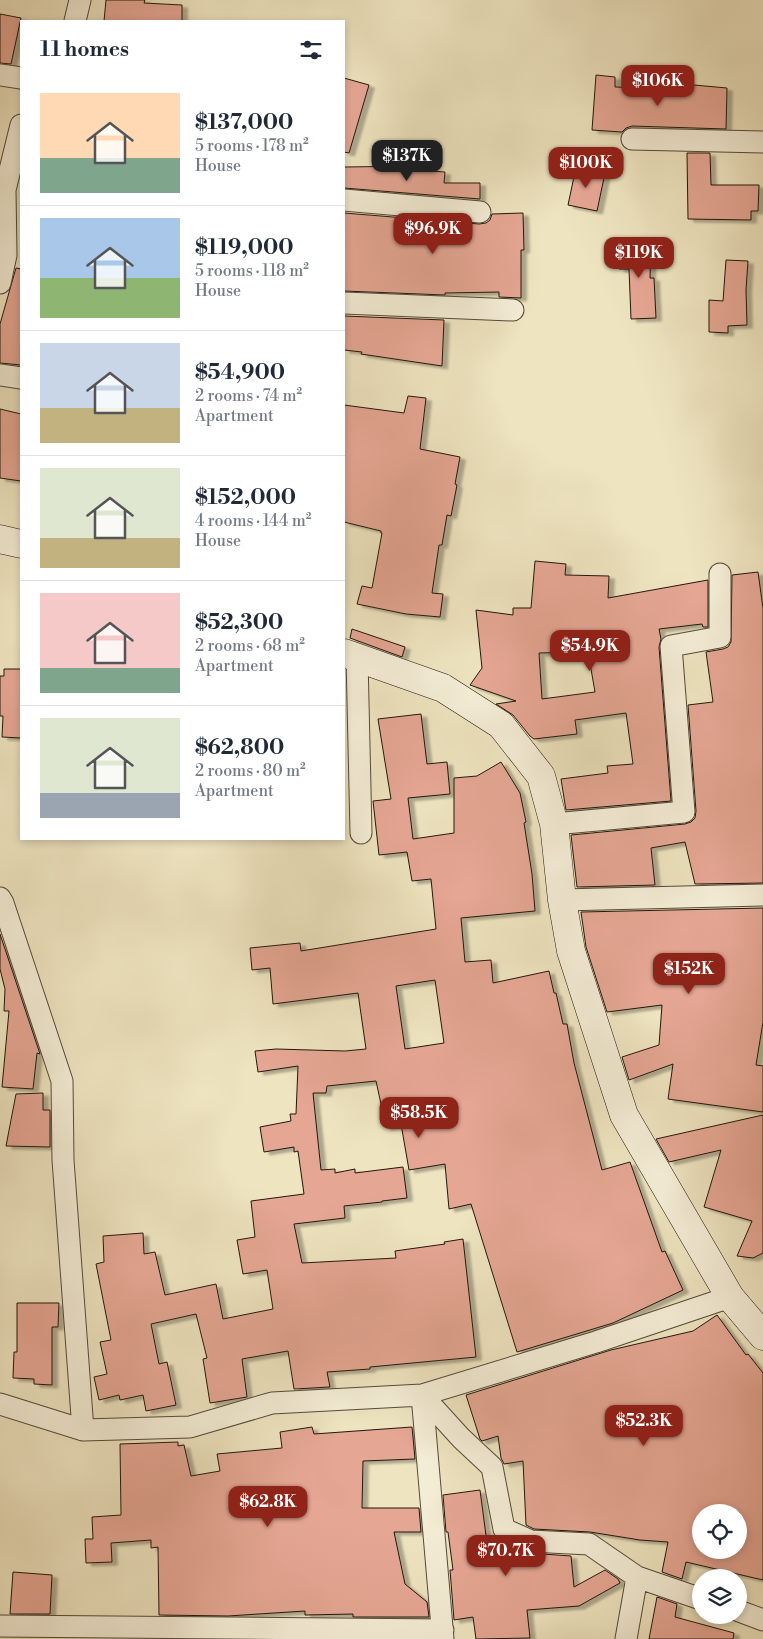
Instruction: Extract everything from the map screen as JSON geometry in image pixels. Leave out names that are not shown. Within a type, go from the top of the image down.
[{"type":"main road","points":[[0,539],[20,544]]},
{"type":"main road","points":[[350,656],[444,688],[501,725],[542,776],[554,824],[562,900],[571,951],[624,1115],[730,1297],[763,1336]]},
{"type":"street","points":[[75,20],[80,0]]},
{"type":"street","points":[[0,75],[20,78]]},
{"type":"street","points":[[0,283],[6,255],[5,190],[20,129]]},
{"type":"street","points":[[632,139],[763,142]]},
{"type":"street","points":[[345,200],[480,212]]},
{"type":"street","points":[[345,303],[513,310]]},
{"type":"street","points":[[0,375],[20,378]]},
{"type":"street","points":[[554,824],[684,812],[671,646],[720,637],[720,574]]},
{"type":"street","points":[[350,656],[361,833]]},
{"type":"street","points":[[562,900],[763,895]]},
{"type":"street","points":[[0,898],[3,902],[62,1081],[63,1160],[83,1430]]},
{"type":"street","points":[[0,1404],[83,1430],[190,1426],[272,1403],[422,1395],[596,1342],[730,1297]]},
{"type":"street","points":[[422,1395],[461,1438],[492,1467],[504,1529],[531,1541],[589,1544],[637,1577],[692,1596]]},
{"type":"street","points":[[0,1626],[443,1635],[422,1395]]},
{"type":"street","points":[[626,1639],[637,1577]]},
{"type":"street","points":[[747,1614],[763,1620]]},
{"type":"building","points":[[106,0],[145,0],[144,3],[182,5],[182,20],[104,20]]},
{"type":"building","points":[[0,14],[21,18],[11,64],[0,63]]},
{"type":"building","points":[[596,75],[615,77],[615,87],[682,89],[683,84],[727,88],[726,129],[632,126],[622,132],[592,130]]},
{"type":"building","points":[[345,78],[369,85],[349,153],[345,152]]},
{"type":"building","points":[[687,153],[710,153],[711,185],[759,185],[758,211],[751,211],[751,220],[688,219]]},
{"type":"building","points":[[417,166],[417,170],[445,172],[444,183],[480,183],[480,199],[345,188],[345,167]]},
{"type":"building","points":[[576,167],[605,173],[597,211],[568,205]]},
{"type":"building","points":[[345,213],[479,224],[490,220],[492,214],[523,213],[524,250],[521,250],[521,298],[499,297],[499,292],[445,293],[445,295],[345,291]]},
{"type":"building","points":[[619,243],[651,243],[650,278],[654,278],[656,318],[631,319],[629,269],[619,269]]},
{"type":"building","points":[[726,260],[748,261],[746,290],[747,325],[728,326],[728,333],[709,332],[709,300],[723,301]]},
{"type":"building","points":[[16,268],[20,269],[20,365],[0,363],[0,324]]},
{"type":"building","points":[[345,316],[444,320],[442,366],[361,354],[362,352],[345,350]]},
{"type":"building","points":[[408,396],[426,398],[420,449],[460,457],[451,516],[447,515],[442,545],[439,545],[432,593],[443,594],[440,617],[406,614],[357,604],[362,586],[372,588],[382,533],[381,531],[345,522],[345,405],[404,413]]},
{"type":"building","points":[[0,409],[20,414],[20,481],[0,478]]},
{"type":"building","points":[[535,561],[566,564],[565,575],[609,576],[608,598],[708,580],[708,627],[703,627],[702,624],[659,629],[671,801],[566,810],[561,779],[608,773],[607,766],[633,764],[626,713],[575,720],[577,734],[534,739],[513,715],[496,704],[516,701],[470,685],[482,668],[476,610],[513,615],[513,608],[531,608]],"holes":[[[588,652],[595,692],[542,699],[539,653]]]},
{"type":"building","points":[[758,572],[763,608],[763,883],[695,884],[685,842],[651,848],[655,885],[577,887],[571,835],[685,824],[695,818],[688,705],[713,702],[706,652],[728,647],[731,642],[732,575]]},
{"type":"building","points":[[352,629],[405,647],[402,657],[350,638]]},
{"type":"building","points":[[4,669],[20,669],[20,738],[2,737],[3,716],[0,716],[0,676],[4,676]]},
{"type":"building","points":[[421,714],[427,764],[447,762],[450,794],[408,798],[413,839],[454,833],[454,778],[477,776],[501,762],[520,793],[526,822],[524,823],[532,874],[535,911],[461,918],[465,962],[491,960],[493,983],[549,971],[563,1024],[567,1024],[574,1063],[602,1170],[630,1162],[662,1252],[665,1251],[683,1290],[613,1323],[517,1352],[471,1204],[449,1209],[445,1164],[409,1170],[401,1124],[386,1127],[376,1081],[327,1086],[326,1093],[313,1093],[321,1170],[335,1169],[335,1173],[355,1169],[355,1173],[403,1167],[407,1198],[344,1206],[345,1218],[294,1224],[302,1263],[396,1258],[395,1251],[445,1244],[444,1242],[463,1239],[476,1357],[327,1372],[330,1387],[294,1389],[288,1351],[242,1359],[247,1397],[210,1403],[203,1359],[207,1358],[196,1314],[151,1324],[159,1364],[167,1362],[176,1405],[146,1411],[143,1395],[120,1400],[119,1395],[99,1400],[94,1377],[107,1374],[100,1342],[111,1340],[96,1264],[104,1262],[103,1236],[143,1233],[144,1254],[155,1252],[165,1295],[216,1284],[223,1319],[273,1309],[267,1270],[243,1274],[237,1240],[255,1237],[251,1201],[304,1194],[298,1151],[294,1152],[294,1147],[264,1152],[260,1127],[291,1121],[290,1114],[296,1114],[298,1066],[258,1072],[255,1051],[276,1049],[345,1051],[366,1049],[358,993],[273,1004],[270,968],[252,970],[250,948],[300,943],[301,951],[436,929],[431,879],[412,881],[407,852],[379,855],[373,801],[391,799],[378,719]],"holes":[[[435,980],[444,1043],[405,1049],[396,986]]]},
{"type":"building","points":[[763,908],[763,1022],[756,1065],[763,1066],[763,1112],[668,1099],[673,1064],[629,1080],[622,1057],[659,1045],[662,1005],[607,1012],[586,947],[581,912]]},
{"type":"building","points":[[0,934],[40,1054],[37,1053],[33,1089],[2,1087],[9,1011],[4,1011],[5,989],[0,969]]},
{"type":"building","points":[[43,1093],[43,1110],[50,1110],[50,1147],[6,1146],[16,1094]]},
{"type":"building","points":[[763,1115],[763,1253],[753,1258],[737,1256],[752,1221],[704,1207],[721,1150],[669,1162],[656,1139]]},
{"type":"building","points":[[17,1303],[59,1303],[58,1327],[52,1327],[52,1385],[34,1384],[34,1379],[13,1378],[14,1352],[17,1352]]},
{"type":"building","points":[[717,1315],[746,1355],[748,1354],[763,1373],[763,1580],[747,1576],[747,1569],[716,1569],[686,1562],[682,1579],[662,1572],[668,1542],[640,1540],[590,1532],[534,1529],[526,1525],[523,1461],[504,1464],[501,1458],[498,1436],[482,1441],[480,1439],[466,1395],[611,1350],[693,1331]]},
{"type":"building","points":[[312,1427],[314,1434],[412,1427],[415,1459],[363,1461],[362,1508],[419,1508],[421,1532],[394,1532],[405,1584],[427,1602],[429,1617],[353,1617],[353,1614],[305,1615],[305,1611],[228,1616],[159,1615],[158,1547],[151,1548],[151,1540],[111,1543],[112,1562],[86,1563],[85,1539],[93,1539],[92,1517],[121,1515],[120,1444],[178,1442],[178,1446],[184,1445],[191,1476],[220,1471],[217,1454],[282,1448],[280,1432]]},
{"type":"building","points":[[480,1490],[489,1558],[529,1553],[571,1556],[574,1587],[605,1570],[618,1579],[620,1583],[579,1606],[527,1610],[530,1638],[476,1639],[473,1617],[454,1620],[450,1570],[453,1570],[448,1532],[446,1532],[443,1495]]},
{"type":"building","points":[[13,1572],[52,1575],[50,1614],[10,1614]]},
{"type":"building","points":[[657,1597],[677,1604],[675,1617],[692,1622],[692,1624],[701,1624],[734,1633],[733,1639],[649,1639]]}]
